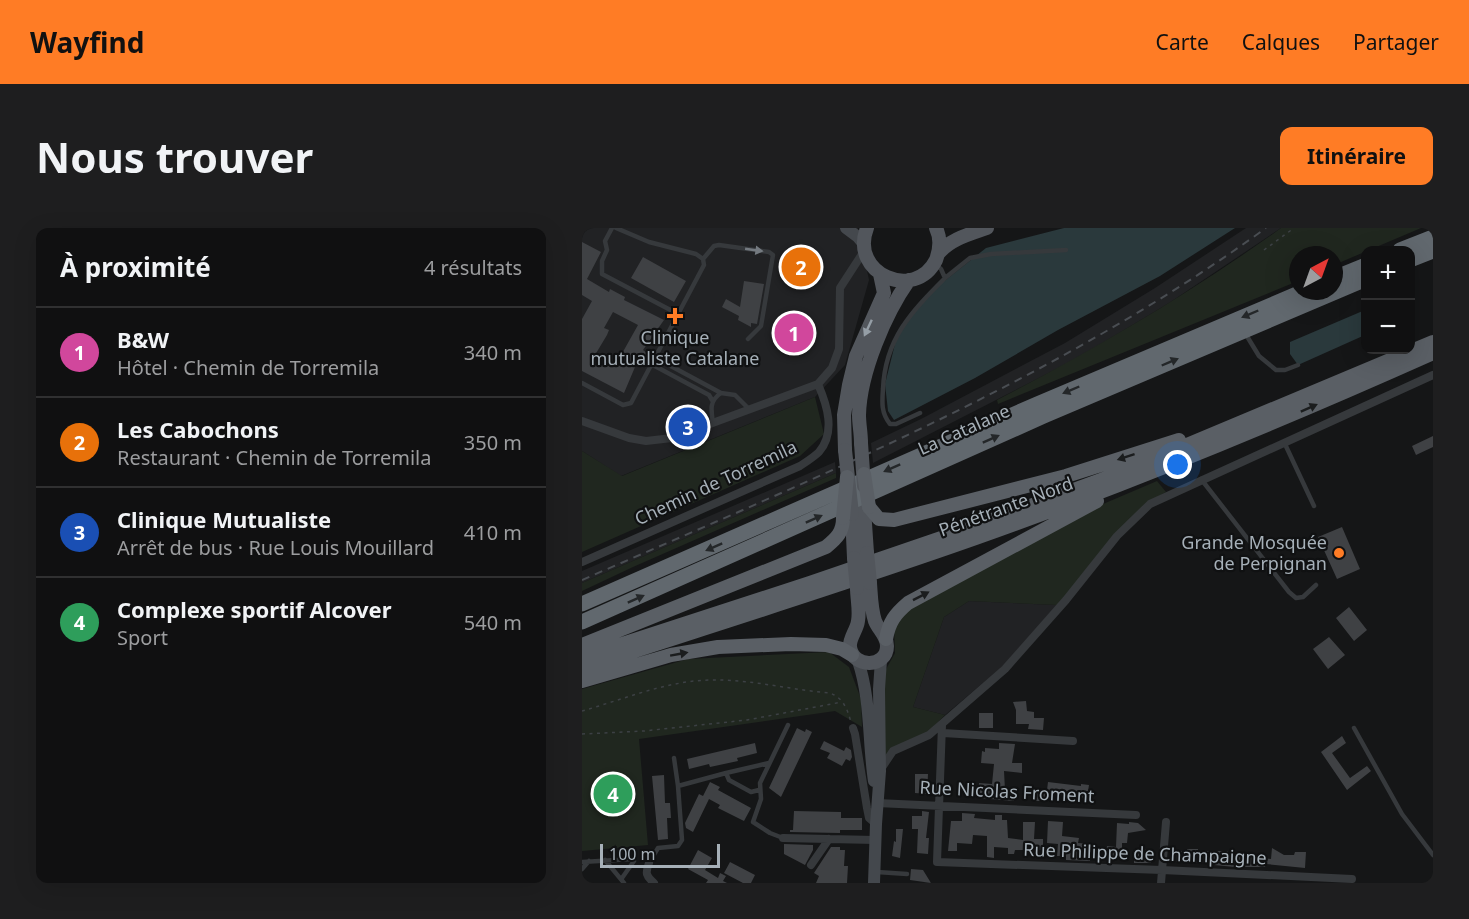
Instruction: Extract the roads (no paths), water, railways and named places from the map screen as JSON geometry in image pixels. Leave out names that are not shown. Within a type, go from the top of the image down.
[{"type":"highway","points":[[1410,246],[1433,237]]},
{"type":"highway","points":[[1415,258],[1433,251]]},
{"type":"highway","points":[[1343,274],[1361,267]]},
{"type":"highway","name":"La Catalane","points":[[582,622],[1044,416],[1361,281]]},
{"type":"highway","name":"La Catalane","points":[[582,604],[1037,404],[1289,297]]},
{"type":"highway","name":"Pénétrante Nord","points":[[582,657],[810,583],[973,527],[1125,471],[1433,342]]},
{"type":"highway","points":[[857,512],[879,519],[894,520],[1066,476],[1213,429],[1417,349]]},
{"type":"highway","name":"Pénétrante Nord","points":[[582,668],[976,538],[1276,422],[1433,352]]},
{"type":"highway","points":[[886,639],[888,626],[894,615],[908,603],[1087,506],[1276,422]]},
{"type":"highway","points":[[582,645],[826,547],[837,538],[857,512],[864,474]]},
{"type":"highway","points":[[847,477],[857,512]]},
{"type":"highway","points":[[582,681],[671,655],[718,647],[826,645],[842,649],[855,658]]},
{"type":"main road","points":[[846,228],[858,237],[864,247],[876,270],[884,293],[856,356],[849,385],[844,415],[847,477]]},
{"type":"main road","points":[[864,247],[867,228]]},
{"type":"main road","points":[[936,228],[940,243],[936,258]]},
{"type":"main road","points":[[876,270],[889,279],[909,280],[919,277],[944,246],[987,228]]},
{"type":"main road","points":[[864,474],[859,414],[862,390],[871,358],[886,321],[909,280]]},
{"type":"main road","points":[[857,512],[863,586],[859,619],[849,646],[864,678],[877,803]]},
{"type":"main road","points":[[863,586],[876,625],[886,639],[886,651],[881,660],[879,680],[880,771],[874,878]]},
{"type":"main road","points":[[855,658],[866,664],[881,660]]},
{"type":"street","points":[[582,421],[629,438],[646,441],[672,438],[818,384],[832,368],[839,349],[840,288],[848,273],[858,262],[864,247]]},
{"type":"street","points":[[848,273],[876,270]]},
{"type":"street","points":[[939,806],[942,729],[948,717],[1005,669],[1135,517],[1150,504],[1201,479],[1433,375]]},
{"type":"street","name":"Chemin de Torremila","points":[[582,562],[807,461],[820,451],[829,429],[828,407],[818,384]]},
{"type":"street","points":[[853,728],[867,808],[870,818],[876,824]]},
{"type":"street","points":[[880,771],[893,751],[942,729],[1073,741]]},
{"type":"street","name":"Rue Nicolas Froment","points":[[877,803],[1136,815]]},
{"type":"street","name":"Rue Philippe de Champaigne","points":[[939,806],[937,862],[1352,879]]},
{"type":"street","points":[[1161,883],[1166,822]]},
{"type":"street","points":[[783,838],[875,840]]},
{"type":"street","points":[[811,865],[830,839]]},
{"type":"street","points":[[649,863],[647,878],[654,883]]},
{"type":"lane","points":[[678,314],[602,274],[602,261],[607,250],[605,241],[614,228],[649,242],[696,254],[702,260]]},
{"type":"lane","points":[[582,383],[623,405],[631,403],[702,269],[702,260],[714,246],[769,252],[773,255],[761,326],[748,339]]},
{"type":"lane","points":[[920,413],[896,424],[890,424],[882,408],[884,371],[891,347],[904,322],[945,278],[970,258],[991,254],[1066,250]]},
{"type":"lane","points":[[936,258],[945,278]]},
{"type":"lane","points":[[1244,331],[1259,356],[1276,370],[1286,370],[1298,365]]},
{"type":"lane","points":[[654,357],[721,393],[735,395],[749,409]]},
{"type":"lane","points":[[651,364],[709,395],[712,400],[713,423]]},
{"type":"lane","points":[[712,400],[721,393]]},
{"type":"lane","points":[[1284,442],[1314,506]]},
{"type":"lane","points":[[1201,479],[1289,592],[1296,598],[1303,597],[1316,585]]},
{"type":"lane","points":[[783,838],[753,822],[761,799],[760,783],[788,725]]},
{"type":"lane","points":[[1353,728],[1402,814],[1433,855]]},
{"type":"lane","points":[[649,863],[658,848],[678,846],[682,840],[674,758]]},
{"type":"lane","points":[[678,786],[691,780],[769,763]]},
{"type":"lane","points":[[726,773],[729,780],[751,792],[759,790]]},
{"type":"lane","points":[[582,862],[605,860],[633,859],[634,861],[623,881],[605,860]]},
{"type":"lane","points":[[582,869],[590,861]]},
{"type":"lane","points":[[874,878],[907,874]]},
{"type":"railway","points":[[582,580],[847,463],[1020,379],[1104,333],[1186,283],[1266,228]]},
{"type":"place","name":"Les Cabochons","points":[[801,267]]},
{"type":"place","name":"Clinique mutualiste Catalane","points":[[675,316]]},
{"type":"place","name":"B&W","points":[[794,333]]},
{"type":"place","name":"Clinique Mutualiste","points":[[688,427]]},
{"type":"place","name":"Grande Mosquée de Perpignan","points":[[1339,553]]},
{"type":"place","name":"Complexe sportif Alcover","points":[[613,794]]}]
